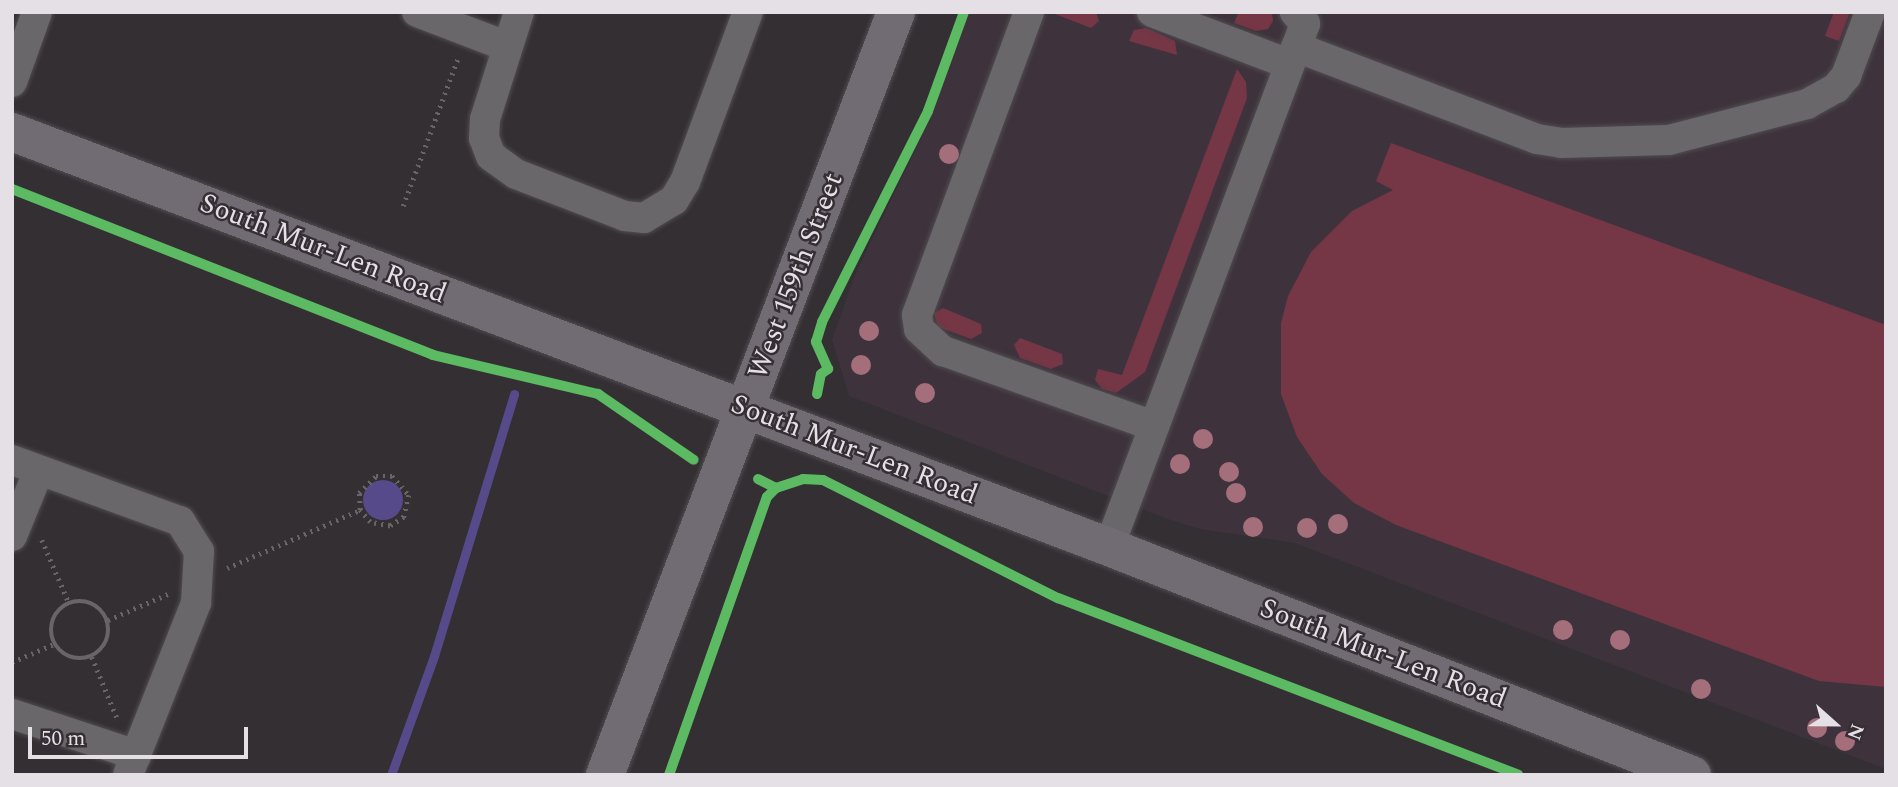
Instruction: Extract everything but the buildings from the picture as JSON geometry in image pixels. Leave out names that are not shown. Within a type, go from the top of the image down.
[{"type":"main road","name":"West 159th Street","points":[[605,775],[896,12]]},
{"type":"main road","name":"South Mur-Len Road","points":[[12,132],[1109,547],[1692,775]]},
{"type":"street","points":[[12,82],[37,12]]},
{"type":"street","points":[[417,12],[506,46]]},
{"type":"street","points":[[519,12],[485,119],[484,138],[491,156],[516,174],[625,216],[644,218],[674,200],[685,182],[748,12]]},
{"type":"street","points":[[1029,12],[917,315],[919,329],[943,351],[1154,426]]},
{"type":"street","points":[[1152,12],[1537,138],[1561,143],[1669,140],[1807,104],[1836,88],[1846,76],[1870,12]]},
{"type":"street","points":[[1109,547],[1305,24],[1295,12]]},
{"type":"street","points":[[12,714],[132,765],[196,603],[199,551],[180,521],[26,465],[25,533]]},
{"type":"path","points":[[402,206],[460,51],[448,47],[455,27]]},
{"type":"path","points":[[376,476],[392,476],[409,495],[404,516],[390,526],[370,522],[360,510],[359,493],[376,476]]},
{"type":"path","points":[[108,620],[360,510]]},
{"type":"path","points":[[25,533],[69,603]]},
{"type":"path","points":[[69,603],[90,603],[108,620],[109,637],[96,655],[72,659],[54,644],[52,622],[69,603]]},
{"type":"path","points":[[12,662],[54,644]]},
{"type":"shaded area","points":[[968,12],[1886,12],[1886,769],[1295,543],[1200,529],[1168,519],[849,396],[832,340],[855,275],[930,119]]},
{"type":"shaded area","points":[[1050,12],[1096,12],[1099,21],[1091,28]]},
{"type":"shaded area","points":[[1239,12],[1272,12],[1273,21],[1268,29],[1256,31],[1234,23]]},
{"type":"shaded area","points":[[1834,12],[1850,12],[1839,41],[1825,36]]},
{"type":"shaded area","points":[[1146,28],[1175,41],[1177,55],[1129,41],[1134,30]]},
{"type":"shaded area","points":[[1237,69],[1246,82],[1247,98],[1145,372],[1116,393],[1102,389],[1095,380],[1098,369],[1122,375]]},
{"type":"shaded area","points":[[1391,143],[1886,325],[1886,687],[1819,681],[1396,525],[1354,503],[1322,474],[1297,437],[1281,394],[1281,323],[1288,296],[1311,252],[1352,211],[1393,190],[1376,181]]},
{"type":"shaded area","points":[[943,308],[981,324],[982,333],[971,339],[938,327],[934,313]]},
{"type":"shaded area","points":[[1020,338],[1062,354],[1063,364],[1051,369],[1020,358],[1014,345]]},
{"type":"shaded area","points":[[383,480],[391,481],[397,486],[402,492],[402,508],[397,514],[391,519],[383,520],[375,519],[369,514],[364,508],[363,500],[364,492],[369,486],[375,481]]},
{"type":"waterway","points":[[391,775],[434,656],[514,394]]},
{"type":"cycle path","points":[[817,394],[821,374],[828,369],[816,342],[822,322],[928,111],[964,12]]},
{"type":"cycle path","points":[[12,189],[433,355],[598,394],[694,460]]},
{"type":"cycle path","points":[[758,479],[776,488],[803,479],[823,480],[1058,598],[1518,775]]},
{"type":"cycle path","points":[[669,775],[767,497],[776,488]]}]
